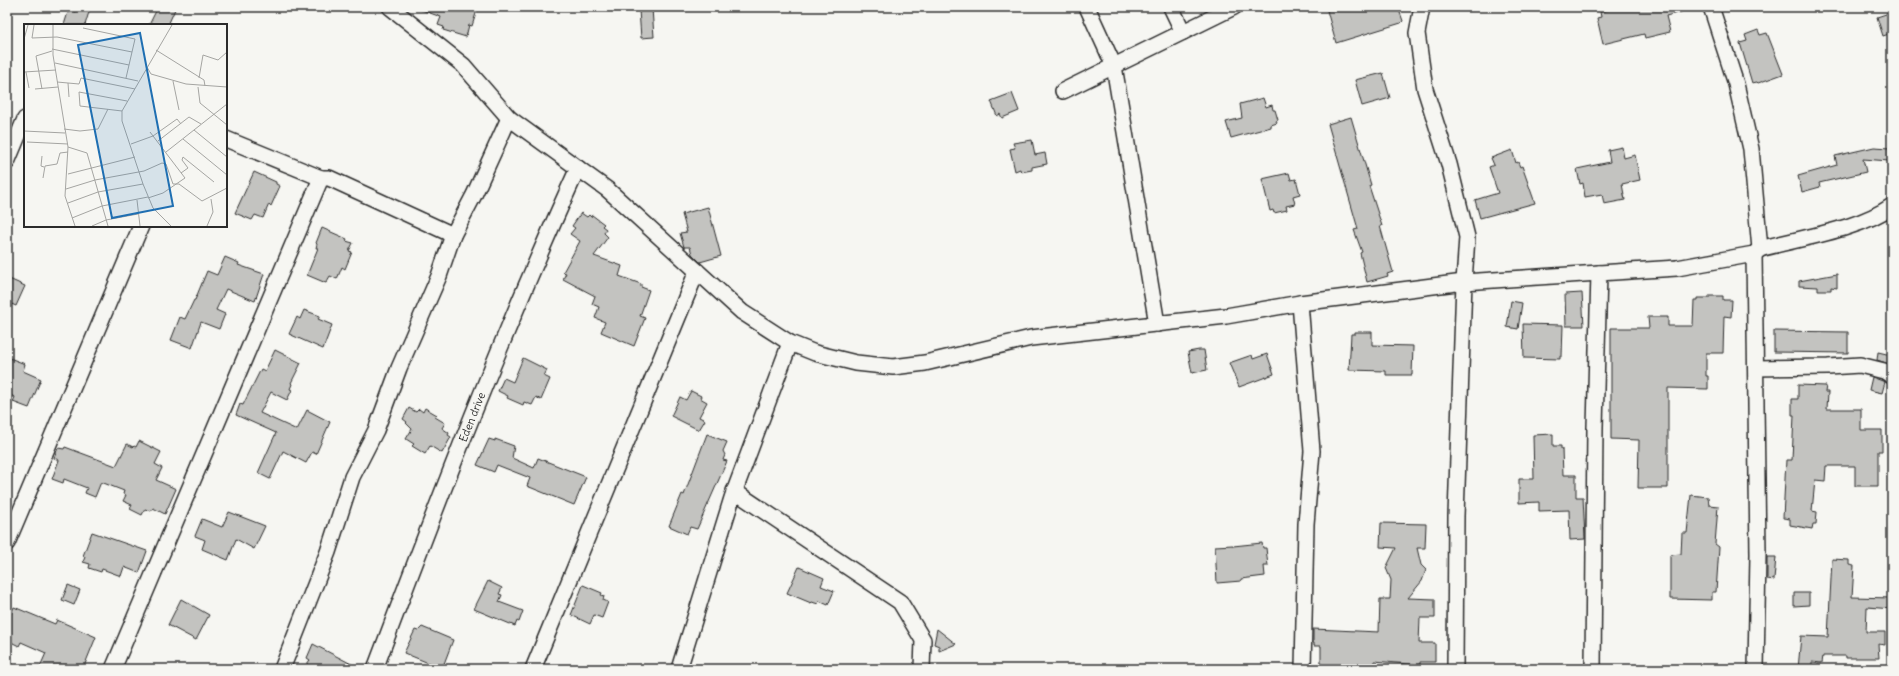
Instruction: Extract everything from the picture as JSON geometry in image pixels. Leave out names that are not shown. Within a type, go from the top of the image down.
[{"type":"street","points":[[390,7],[463,65],[509,118],[608,190],[742,312],[790,344],[815,353],[856,363],[893,367],[925,364],[1031,338],[1226,316],[1300,303],[1464,282],[1677,268],[1757,251],[1813,236],[1878,216],[1892,206]]},
{"type":"street","points":[[1088,7],[1114,66],[1157,324]]},
{"type":"street","points":[[1171,7],[1183,32]]},
{"type":"street","points":[[1063,91],[1234,7]]},
{"type":"street","points":[[1422,7],[1417,33],[1425,89],[1449,164],[1467,237],[1464,282],[1456,516],[1455,669]]},
{"type":"street","points":[[1711,7],[1736,84],[1751,149],[1757,251],[1756,368],[1758,554],[1756,669]]},
{"type":"street","points":[[282,669],[328,552],[352,477],[376,430],[398,368],[439,276],[453,235],[474,195],[509,118]]},
{"type":"street","points":[[7,162],[24,121]]},
{"type":"street","points":[[227,139],[321,178],[329,178],[453,235]]},
{"type":"street","name":"Eden drive","points":[[375,669],[498,354],[548,233],[578,168]]},
{"type":"street","points":[[113,669],[321,178]]},
{"type":"street","points":[[7,543],[141,227]]},
{"type":"street","points":[[533,669],[697,271]]},
{"type":"street","points":[[1593,669],[1595,427],[1599,273]]},
{"type":"street","points":[[1300,303],[1312,451],[1306,524],[1303,669]]},
{"type":"street","points":[[679,669],[734,491],[790,344]]},
{"type":"street","points":[[1756,368],[1860,365],[1884,371],[1892,376]]},
{"type":"street","points":[[734,491],[900,602],[923,640],[922,669]]},
{"type":"building","points":[[158,7],[176,7],[168,24],[150,24]]},
{"type":"building","points":[[419,7],[478,7],[472,26],[469,25],[466,37],[443,30],[444,27],[438,25],[441,17],[419,9]]},
{"type":"building","points":[[1326,7],[1398,7],[1403,21],[1401,23],[1336,43]]},
{"type":"building","points":[[1620,7],[1687,7],[1688,10],[1666,16],[1670,32],[1645,38],[1644,34],[1603,44],[1597,18],[1601,17],[1600,12]]},
{"type":"building","points":[[77,8],[89,12],[85,24],[64,24],[69,9],[76,12]]},
{"type":"building","points":[[652,8],[654,37],[641,38],[639,10]]},
{"type":"building","points":[[1892,12],[1892,33],[1883,36],[1877,17]]},
{"type":"building","points":[[1758,30],[1760,35],[1767,33],[1783,74],[1758,83],[1752,83],[1740,43],[1747,41],[1745,35]]},
{"type":"building","points":[[1383,73],[1390,98],[1362,106],[1355,80]]},
{"type":"building","points":[[1012,93],[1019,111],[1002,118],[1000,114],[997,116],[991,101]]},
{"type":"building","points":[[1263,98],[1266,107],[1272,105],[1273,110],[1275,110],[1278,120],[1276,121],[1277,123],[1271,125],[1271,127],[1231,138],[1226,122],[1242,118],[1240,104]]},
{"type":"building","points":[[1351,117],[1371,185],[1369,186],[1382,226],[1380,226],[1393,272],[1387,274],[1388,276],[1367,282],[1360,253],[1362,252],[1354,230],[1358,229],[1328,124]]},
{"type":"building","points":[[1032,140],[1035,155],[1045,153],[1047,164],[1032,167],[1032,170],[1021,172],[1020,169],[1015,171],[1010,149],[1015,148],[1013,143]]},
{"type":"building","points":[[1622,147],[1624,158],[1635,155],[1640,180],[1622,184],[1625,200],[1604,204],[1602,194],[1585,197],[1583,183],[1580,184],[1577,169],[1610,162],[1608,150]]},
{"type":"building","points":[[1874,147],[1890,148],[1889,161],[1863,159],[1866,172],[1819,183],[1820,187],[1802,192],[1798,176],[1837,165],[1835,156]]},
{"type":"building","points":[[1512,150],[1516,163],[1518,162],[1520,167],[1522,166],[1535,203],[1480,218],[1475,200],[1498,193],[1489,167],[1494,165],[1491,158]]},
{"type":"building","points":[[254,172],[276,182],[276,184],[280,186],[271,206],[269,204],[263,218],[255,215],[252,220],[235,213]]},
{"type":"building","points":[[1289,173],[1291,180],[1296,179],[1300,194],[1293,196],[1295,204],[1286,206],[1287,210],[1274,213],[1273,210],[1270,211],[1262,179]]},
{"type":"building","points":[[708,207],[721,256],[700,262],[692,254],[690,247],[684,247],[680,233],[687,232],[682,214]]},
{"type":"building","points":[[581,213],[587,217],[589,215],[591,217],[592,215],[604,224],[602,226],[606,229],[604,233],[608,237],[594,256],[622,266],[619,276],[641,284],[641,287],[649,290],[640,316],[645,318],[634,346],[601,332],[605,322],[595,318],[599,307],[592,304],[595,296],[563,279],[566,273],[563,272],[580,241],[570,234],[575,228],[572,226]]},
{"type":"building","points":[[322,228],[347,239],[346,241],[353,243],[349,251],[352,252],[345,269],[342,267],[337,279],[330,276],[326,283],[307,275],[318,248],[316,248],[316,243]]},
{"type":"building","points":[[225,257],[239,263],[238,265],[264,274],[255,301],[226,289],[216,310],[225,314],[219,329],[201,322],[192,348],[171,340],[180,317],[185,319],[195,300],[207,271],[217,275]]},
{"type":"building","points":[[1837,274],[1837,288],[1831,287],[1831,290],[1818,290],[1818,287],[1799,286],[1799,281]]},
{"type":"building","points":[[7,278],[25,286],[16,306],[7,302]]},
{"type":"building","points":[[1582,293],[1584,326],[1566,326],[1565,294]]},
{"type":"building","points":[[1709,296],[1723,296],[1723,300],[1732,300],[1731,317],[1724,316],[1723,353],[1706,353],[1706,376],[1708,376],[1708,389],[1668,388],[1668,488],[1638,488],[1639,440],[1611,439],[1611,328],[1649,328],[1648,317],[1668,317],[1668,326],[1693,326],[1694,300],[1697,300],[1697,298],[1709,298]]},
{"type":"building","points":[[1511,301],[1522,303],[1518,329],[1507,327]]},
{"type":"building","points":[[304,310],[320,316],[318,319],[332,325],[323,349],[289,334],[297,317],[300,319]]},
{"type":"building","points":[[1523,324],[1563,325],[1562,356],[1560,356],[1560,359],[1524,358]]},
{"type":"building","points":[[1774,331],[1848,332],[1848,353],[1774,352]]},
{"type":"building","points":[[1355,332],[1372,332],[1372,345],[1413,346],[1412,375],[1386,375],[1386,371],[1349,370],[1351,334],[1355,334]]},
{"type":"building","points":[[275,350],[301,363],[291,383],[290,389],[292,390],[287,400],[271,392],[260,413],[297,430],[307,410],[330,422],[316,454],[312,452],[306,463],[283,451],[270,479],[258,473],[276,433],[236,415],[240,404],[243,405],[261,369],[265,371]]},
{"type":"building","points":[[1204,350],[1207,370],[1192,373],[1188,352]]},
{"type":"building","points":[[1878,352],[1891,355],[1889,364],[1877,360]]},
{"type":"building","points":[[1267,354],[1274,374],[1239,387],[1229,363],[1252,355],[1253,359]]},
{"type":"building","points":[[7,357],[25,364],[23,371],[41,379],[29,408],[13,402],[15,397],[7,394]]},
{"type":"building","points":[[523,358],[547,370],[544,376],[550,379],[541,400],[536,397],[532,405],[524,402],[523,405],[507,398],[508,396],[498,391],[504,378],[513,382]]},
{"type":"building","points":[[1872,377],[1885,382],[1882,393],[1869,390]]},
{"type":"building","points":[[1798,385],[1826,386],[1825,392],[1828,392],[1827,409],[1861,409],[1861,430],[1882,430],[1882,451],[1878,451],[1878,486],[1855,486],[1855,466],[1826,466],[1825,481],[1815,480],[1812,511],[1817,512],[1816,524],[1813,524],[1812,529],[1790,525],[1790,519],[1783,518],[1786,460],[1792,460],[1794,415],[1792,415],[1792,399],[1798,399]]},
{"type":"building","points":[[691,391],[701,396],[700,398],[707,402],[699,417],[705,420],[699,430],[671,416],[680,397],[686,400]]},
{"type":"building","points":[[409,408],[416,412],[419,409],[423,412],[425,408],[437,415],[435,417],[445,423],[442,428],[449,433],[448,435],[451,437],[442,453],[430,446],[425,454],[412,446],[414,444],[406,439],[412,429],[403,419]]},
{"type":"building","points":[[707,434],[727,442],[723,451],[725,455],[723,460],[727,461],[697,529],[690,527],[687,534],[669,526],[682,494],[684,495]]},
{"type":"building","points":[[1553,434],[1553,446],[1561,446],[1562,449],[1563,475],[1576,475],[1576,497],[1583,497],[1585,539],[1570,540],[1569,510],[1539,511],[1539,502],[1519,503],[1519,479],[1534,479],[1533,435]]},
{"type":"building","points":[[489,439],[495,441],[495,439],[514,446],[512,458],[534,468],[538,458],[586,477],[574,505],[527,486],[530,478],[497,465],[494,472],[477,465]]},
{"type":"building","points":[[139,441],[161,452],[155,464],[162,468],[156,480],[176,489],[165,514],[153,508],[151,511],[145,509],[142,515],[130,509],[132,505],[123,501],[126,495],[123,494],[124,491],[101,482],[95,497],[85,493],[87,488],[64,479],[63,483],[52,479],[59,460],[54,458],[58,448],[64,449],[65,447],[116,466],[127,444],[136,447]]},
{"type":"building","points":[[1691,495],[1708,497],[1709,505],[1718,506],[1715,544],[1719,547],[1716,592],[1712,592],[1712,600],[1670,599],[1670,555],[1681,554],[1682,533],[1687,533]]},
{"type":"building","points":[[229,512],[265,526],[254,549],[236,539],[228,560],[202,549],[205,540],[195,536],[202,519],[222,527]]},
{"type":"building","points":[[1381,523],[1426,524],[1425,548],[1417,548],[1421,565],[1426,570],[1422,581],[1408,598],[1435,599],[1435,618],[1420,618],[1419,643],[1435,643],[1435,662],[1420,662],[1420,665],[1374,661],[1374,669],[1321,669],[1321,646],[1314,646],[1313,629],[1379,632],[1380,599],[1390,599],[1391,580],[1386,568],[1396,548],[1380,547]]},
{"type":"building","points":[[92,532],[147,551],[139,573],[124,567],[121,576],[102,569],[101,572],[89,568],[90,564],[83,562],[85,557],[83,556]]},
{"type":"building","points":[[1262,543],[1263,548],[1266,548],[1268,566],[1264,566],[1265,576],[1241,579],[1241,581],[1217,583],[1215,546]]},
{"type":"building","points":[[1767,557],[1776,557],[1774,580],[1767,579]]},
{"type":"building","points":[[1832,559],[1849,560],[1849,565],[1854,566],[1852,597],[1892,598],[1892,609],[1867,607],[1866,632],[1885,632],[1885,645],[1878,644],[1879,658],[1823,656],[1822,663],[1812,662],[1812,669],[1798,669],[1801,636],[1828,637]]},
{"type":"building","points":[[799,567],[824,578],[821,586],[834,591],[828,605],[819,601],[818,604],[811,603],[787,593]]},
{"type":"building","points":[[488,581],[502,588],[499,594],[502,595],[499,602],[523,611],[519,622],[517,621],[515,626],[474,609]]},
{"type":"building","points":[[68,585],[80,590],[74,605],[62,600]]},
{"type":"building","points":[[583,585],[602,593],[601,595],[604,596],[603,600],[608,602],[602,618],[594,615],[590,624],[571,615]]},
{"type":"building","points":[[1794,593],[1809,593],[1809,605],[1794,606]]},
{"type":"building","points":[[181,599],[209,615],[196,640],[168,625]]},
{"type":"building","points":[[14,607],[55,624],[57,620],[96,637],[83,669],[39,669],[46,653],[21,642],[19,646],[7,640],[7,622]]},
{"type":"building","points":[[422,627],[453,640],[442,669],[429,669],[431,664],[404,653],[415,630],[418,631]]},
{"type":"building","points":[[937,629],[956,644],[939,651],[939,646],[934,644]]},
{"type":"building","points":[[313,644],[361,669],[313,669],[306,665],[310,660],[307,658]]}]
